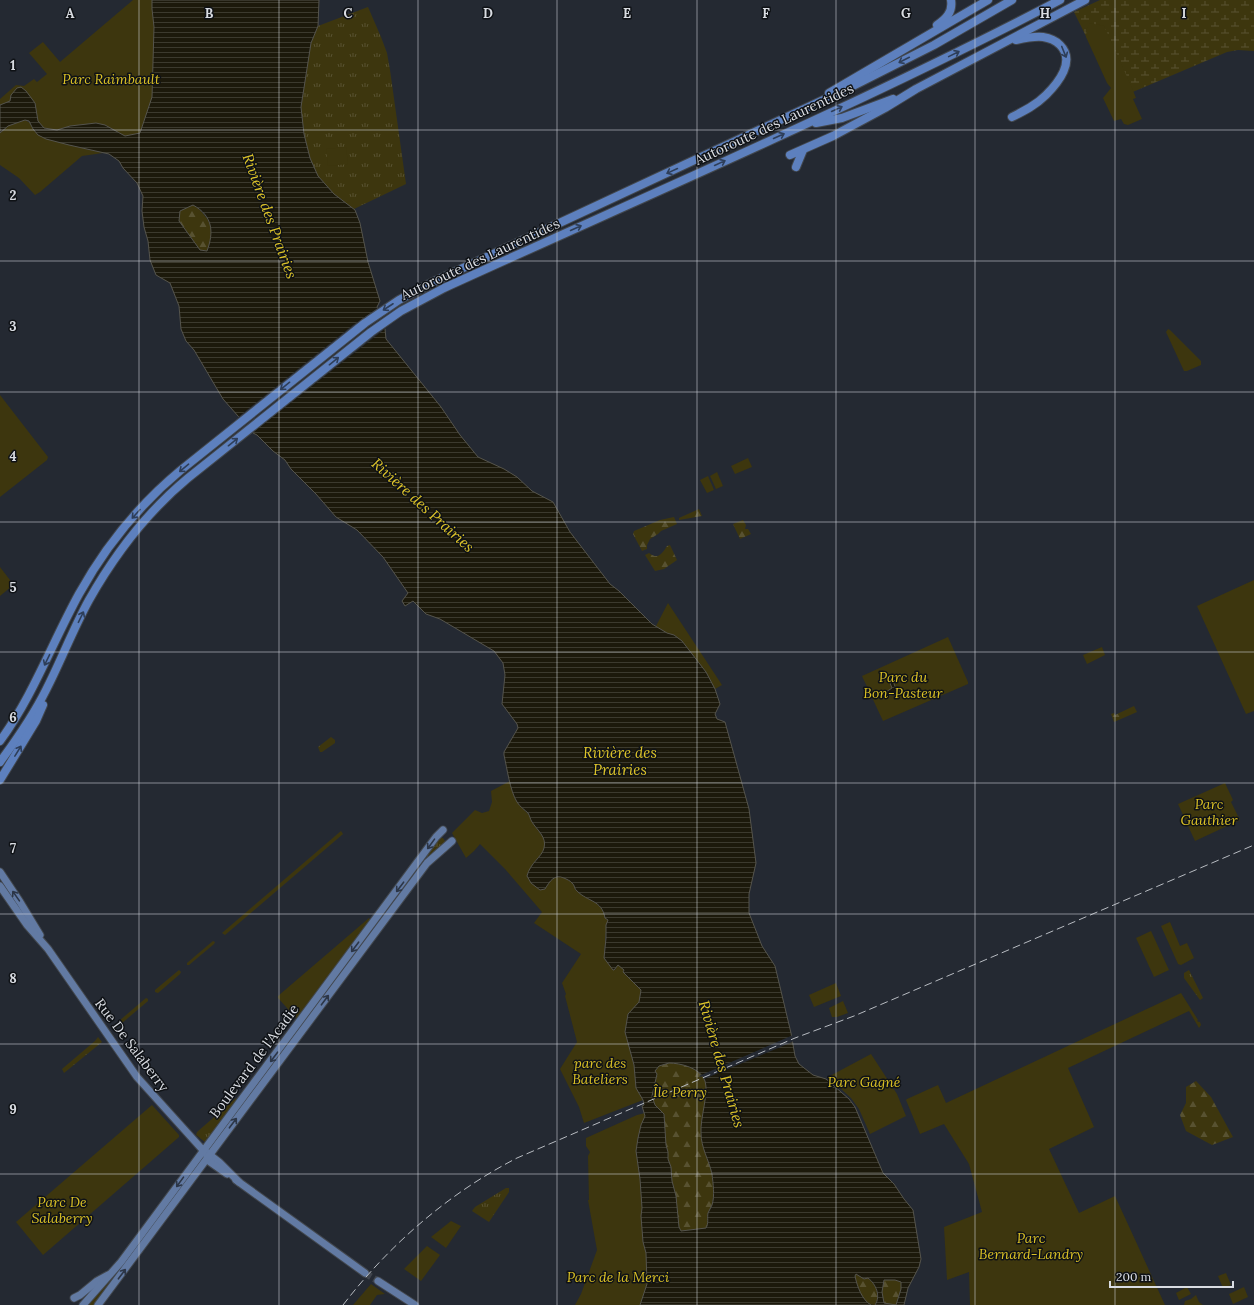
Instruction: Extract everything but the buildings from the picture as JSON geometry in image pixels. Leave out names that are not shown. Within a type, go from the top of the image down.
[{"type":"highway","points":[[906,48],[946,18],[951,8],[951,0]]},
{"type":"highway","points":[[783,120],[988,0]]},
{"type":"highway","name":"Autoroute des Laurentides","points":[[0,741],[13,723],[30,694],[75,601],[92,572],[120,533],[146,503],[201,454],[365,323],[411,293],[849,88],[922,51],[1012,0]]},
{"type":"highway","name":"Autoroute des Laurentides","points":[[0,762],[31,716],[58,665],[86,606],[109,566],[136,530],[170,494],[371,332],[411,305],[464,279],[802,126],[956,53],[1060,0]]},
{"type":"highway","points":[[790,155],[850,127],[916,89],[1085,0]]},
{"type":"highway","points":[[1007,42],[1034,37],[1048,38],[1056,41],[1061,46],[1066,57],[1064,71],[1049,92],[1035,104],[1012,117]]},
{"type":"highway","points":[[802,126],[842,118],[916,89]]},
{"type":"highway","points":[[796,167],[803,150]]},
{"type":"highway","points":[[0,780],[36,721],[58,665]]},
{"type":"main road","name":"Boulevard de l'Acadie","points":[[98,1305],[207,1154],[424,861],[436,837],[443,830]]},
{"type":"main road","name":"Boulevard de l'Acadie","points":[[424,861],[452,841]]},
{"type":"main road","name":"Rue De Salaberry","points":[[0,872],[48,949],[133,1071],[161,1105],[207,1154],[210,1162],[366,1272]]},
{"type":"main road","name":"Rue De Salaberry","points":[[0,886],[27,925],[48,949]]},
{"type":"main road","name":"Boulevard de l'Acadie","points":[[83,1305],[112,1273],[207,1154]]},
{"type":"main road","points":[[74,1298],[80,1296],[97,1281],[112,1273]]},
{"type":"main road","points":[[379,1280],[415,1305]]},
{"type":"green space","name":"Parc Raimbault","points":[[133,0],[155,0],[156,98],[141,133],[125,136],[96,123],[70,126],[57,130],[44,128],[38,121],[35,103],[11,95],[10,101],[0,105],[0,99],[16,85],[24,86],[34,79],[37,82],[47,74],[29,53],[43,42],[60,62]]},
{"type":"green space","points":[[1100,0],[1254,0],[1254,51],[1238,50],[1227,52],[1117,99],[1074,12]]},
{"type":"green space","points":[[368,7],[387,53],[406,184],[354,209],[334,194],[318,176],[310,158],[304,134],[301,107],[311,43],[318,26]]},
{"type":"green space","points":[[1090,23],[1104,26],[1132,88],[1136,98],[1133,99],[1142,119],[1128,125],[1124,124],[1121,119],[1114,121],[1103,98],[1111,88],[1107,83],[1086,37],[1087,28]]},
{"type":"green space","points":[[25,120],[30,123],[33,129],[69,145],[103,153],[82,156],[35,195],[19,178],[0,165],[0,133],[8,126]]},
{"type":"green space","points":[[346,147],[348,164],[328,166],[326,149]]},
{"type":"green space","points":[[193,205],[198,208],[210,225],[212,233],[207,251],[200,250],[179,221],[180,211]]},
{"type":"green space","points":[[1168,329],[1201,361],[1201,365],[1184,371],[1166,332]]},
{"type":"green space","points":[[0,395],[48,457],[47,460],[0,497]]},
{"type":"green space","points":[[748,458],[752,467],[735,474],[731,466]]},
{"type":"green space","points":[[717,472],[723,486],[716,489],[710,476]]},
{"type":"green space","points":[[708,476],[714,490],[707,493],[700,480]]},
{"type":"green space","points":[[699,509],[702,516],[679,520],[679,518]]},
{"type":"green space","points":[[674,517],[677,524],[661,531],[650,539],[647,549],[642,551],[633,534],[634,531],[660,520]]},
{"type":"green space","points":[[743,520],[746,525],[745,529],[748,529],[751,534],[740,539],[733,524]]},
{"type":"green space","points":[[670,545],[677,560],[664,569],[655,571],[645,555],[649,553],[655,556],[660,555],[667,546]]},
{"type":"green space","points":[[0,567],[13,584],[0,596]]},
{"type":"green space","points":[[1254,580],[1254,711],[1246,714],[1197,606]]},
{"type":"green space","points":[[668,603],[722,685],[715,689],[706,672],[682,641],[674,635],[667,634],[656,626]]},
{"type":"green space","name":"Parc du Bon-Pasteur","points":[[948,637],[968,684],[883,721],[862,676]]},
{"type":"green space","points":[[1102,647],[1105,655],[1087,664],[1083,655]]},
{"type":"green space","points":[[1134,706],[1137,712],[1114,722],[1111,714],[1114,713],[1115,715]]},
{"type":"green space","points":[[331,737],[335,740],[335,743],[320,752],[318,747]]},
{"type":"green space","name":"parc des Bateliers","points":[[510,781],[517,802],[529,815],[532,822],[545,840],[543,852],[532,865],[545,889],[555,878],[561,877],[571,882],[581,895],[598,904],[605,918],[608,920],[604,958],[615,970],[618,964],[625,970],[623,972],[641,990],[639,1002],[628,1015],[625,1032],[634,1065],[636,1087],[643,1100],[584,1123],[579,1107],[560,1069],[577,1042],[562,983],[581,954],[534,923],[542,912],[505,869],[480,844],[466,858],[452,833],[475,810],[482,813],[489,811],[492,802],[491,791]]},
{"type":"green space","name":"Parc Gauthier","points":[[1225,783],[1233,800],[1231,802],[1240,820],[1195,841],[1178,804]]},
{"type":"green space","points":[[341,831],[343,834],[225,935],[222,933]]},
{"type":"green space","points":[[439,838],[443,838],[446,843],[428,858],[426,856]]},
{"type":"green space","points":[[369,918],[372,921],[301,1015],[300,1014],[299,1017],[296,1018],[278,998],[278,996]]},
{"type":"green space","points":[[376,922],[378,924],[304,1024],[302,1023]]},
{"type":"green space","points":[[1170,922],[1180,946],[1187,943],[1194,958],[1181,965],[1178,964],[1161,926]]},
{"type":"green space","points":[[1151,931],[1169,970],[1154,977],[1136,938]]},
{"type":"green space","points":[[213,941],[215,942],[214,944],[189,965],[187,965],[187,963]]},
{"type":"green space","points":[[179,970],[181,972],[180,974],[158,993],[155,992],[155,990]]},
{"type":"green space","points":[[1189,970],[1203,998],[1200,1000],[1184,978],[1184,973]]},
{"type":"green space","points":[[836,983],[841,996],[814,1007],[809,995]]},
{"type":"green space","name":"Parc Bernard-Landry","points":[[1181,993],[1198,1020],[1197,1021],[1200,1022],[1201,1025],[1199,1028],[1189,1011],[1068,1068],[1094,1127],[1049,1149],[1079,1213],[1115,1196],[1165,1305],[970,1305],[969,1272],[947,1280],[944,1227],[982,1212],[969,1164],[944,1124],[920,1134],[906,1100],[938,1085],[946,1103]]},
{"type":"green space","points":[[146,998],[148,1001],[115,1029],[112,1029],[112,1027]]},
{"type":"green space","points":[[843,1001],[848,1013],[837,1017],[832,1017],[829,1008]]},
{"type":"green space","points":[[98,1037],[102,1042],[64,1073],[62,1069]]},
{"type":"green space","name":"Parc Gagné","points":[[871,1054],[897,1094],[906,1116],[870,1134],[859,1109],[851,1098],[828,1077]]},
{"type":"green space","name":"Île Perry","points":[[669,1063],[690,1067],[703,1076],[705,1081],[706,1092],[701,1124],[701,1136],[712,1174],[713,1188],[712,1205],[708,1213],[706,1228],[681,1231],[679,1227],[676,1196],[666,1145],[664,1114],[655,1105],[652,1096],[657,1074],[655,1071],[659,1066]]},
{"type":"green space","points":[[1196,1081],[1211,1097],[1233,1137],[1212,1145],[1186,1131],[1180,1115],[1186,1103],[1186,1087]]},
{"type":"green space","points":[[236,1098],[238,1100],[209,1139],[207,1138],[207,1141],[205,1142],[196,1135],[197,1132]]},
{"type":"green space","name":"Parc De Salaberry","points":[[152,1105],[179,1135],[179,1137],[43,1255],[16,1222]]},
{"type":"green space","name":"Parc de la Merci","points":[[645,1113],[636,1151],[640,1179],[642,1208],[641,1216],[643,1242],[646,1253],[647,1284],[640,1305],[575,1305],[581,1294],[597,1250],[588,1200],[588,1156],[590,1152],[586,1146],[586,1138],[637,1115]]},
{"type":"green space","points":[[199,1163],[200,1164],[105,1292],[94,1305],[90,1305],[89,1304],[123,1265]]},
{"type":"green space","points":[[506,1188],[509,1188],[509,1192],[489,1222],[472,1211],[475,1207]]},
{"type":"green space","points":[[451,1221],[461,1226],[446,1248],[431,1237]]},
{"type":"green space","points":[[427,1246],[440,1255],[421,1281],[404,1269]]},
{"type":"green space","points":[[1226,1273],[1231,1285],[1223,1288],[1218,1276]]},
{"type":"green space","points":[[856,1274],[864,1279],[868,1278],[873,1283],[878,1294],[875,1305],[870,1304],[863,1298],[856,1280]]},
{"type":"green space","points":[[884,1280],[895,1280],[901,1282],[901,1289],[896,1305],[884,1303],[882,1292]]},
{"type":"green space","points":[[371,1284],[385,1294],[377,1295],[370,1305],[353,1305]]},
{"type":"green space","points":[[1187,1287],[1191,1294],[1179,1300],[1176,1293]]},
{"type":"green space","points":[[1244,1287],[1248,1297],[1233,1304],[1229,1294]]},
{"type":"green space","points":[[1196,1295],[1199,1302],[1203,1305],[1184,1305],[1185,1301]]},
{"type":"water","name":"Rivière des Prairies","points":[[152,0],[319,0],[318,26],[311,43],[301,107],[304,134],[310,158],[318,176],[334,194],[355,210],[360,223],[368,262],[380,301],[377,307],[385,329],[386,339],[441,407],[460,435],[478,457],[504,469],[517,477],[532,491],[553,502],[570,532],[610,584],[652,624],[667,633],[674,635],[682,641],[706,672],[715,689],[720,704],[715,714],[717,719],[725,722],[749,809],[756,863],[749,894],[749,913],[762,946],[775,966],[795,1056],[799,1064],[813,1075],[826,1079],[849,1099],[855,1107],[883,1173],[894,1184],[913,1210],[921,1259],[919,1267],[908,1288],[904,1305],[896,1305],[875,1305],[878,1294],[873,1283],[868,1278],[864,1279],[856,1274],[855,1276],[860,1292],[865,1300],[871,1305],[640,1305],[647,1284],[646,1253],[643,1242],[641,1216],[642,1208],[640,1179],[636,1151],[641,1125],[645,1116],[642,1106],[644,1105],[643,1100],[636,1088],[634,1065],[625,1032],[628,1014],[639,1002],[641,990],[623,972],[624,970],[618,965],[613,970],[604,958],[606,925],[608,920],[605,918],[598,904],[581,895],[571,882],[564,878],[555,878],[545,889],[540,890],[531,883],[527,876],[531,867],[543,851],[545,844],[543,837],[532,822],[528,813],[517,802],[512,792],[504,752],[518,728],[517,724],[502,704],[505,675],[503,663],[494,651],[440,619],[426,614],[413,601],[405,606],[402,601],[408,593],[383,557],[357,530],[336,517],[291,469],[285,460],[253,433],[223,399],[194,350],[186,341],[181,329],[179,306],[170,283],[156,275],[150,260],[148,241],[144,227],[142,211],[143,196],[137,183],[123,168],[119,161],[109,154],[46,139],[38,135],[29,121],[25,120],[8,126],[0,133],[0,105],[10,101],[11,95],[17,88],[21,87],[35,103],[38,121],[44,128],[57,130],[70,126],[96,123],[105,125],[125,136],[140,133],[152,97],[154,27]],"holes":[[[193,205],[205,214],[210,225],[211,237],[207,251],[200,250],[179,221],[180,211]],[[669,1063],[684,1065],[690,1067],[703,1076],[705,1081],[706,1092],[701,1138],[712,1174],[714,1194],[712,1205],[708,1213],[706,1228],[681,1231],[679,1227],[676,1196],[666,1145],[664,1114],[655,1105],[652,1096],[657,1074],[655,1071],[659,1066]],[[884,1280],[895,1280],[901,1282],[901,1289],[896,1305],[884,1303],[882,1292]]]},
{"type":"water","points":[[891,676],[898,694],[887,696],[886,692],[892,688],[888,678]]},
{"type":"pier","points":[[379,307],[386,328],[251,434],[237,418],[353,325]]},
{"type":"pier","points":[[793,1035],[792,1037],[794,1037],[795,1040],[790,1043],[704,1079],[703,1076],[699,1076]]},
{"type":"tunnel","points":[[365,1273],[378,1281]]},
{"type":"railway","points":[[343,1305],[380,1261],[422,1222],[468,1187],[517,1158],[795,1038],[854,1016],[1254,845]]}]
